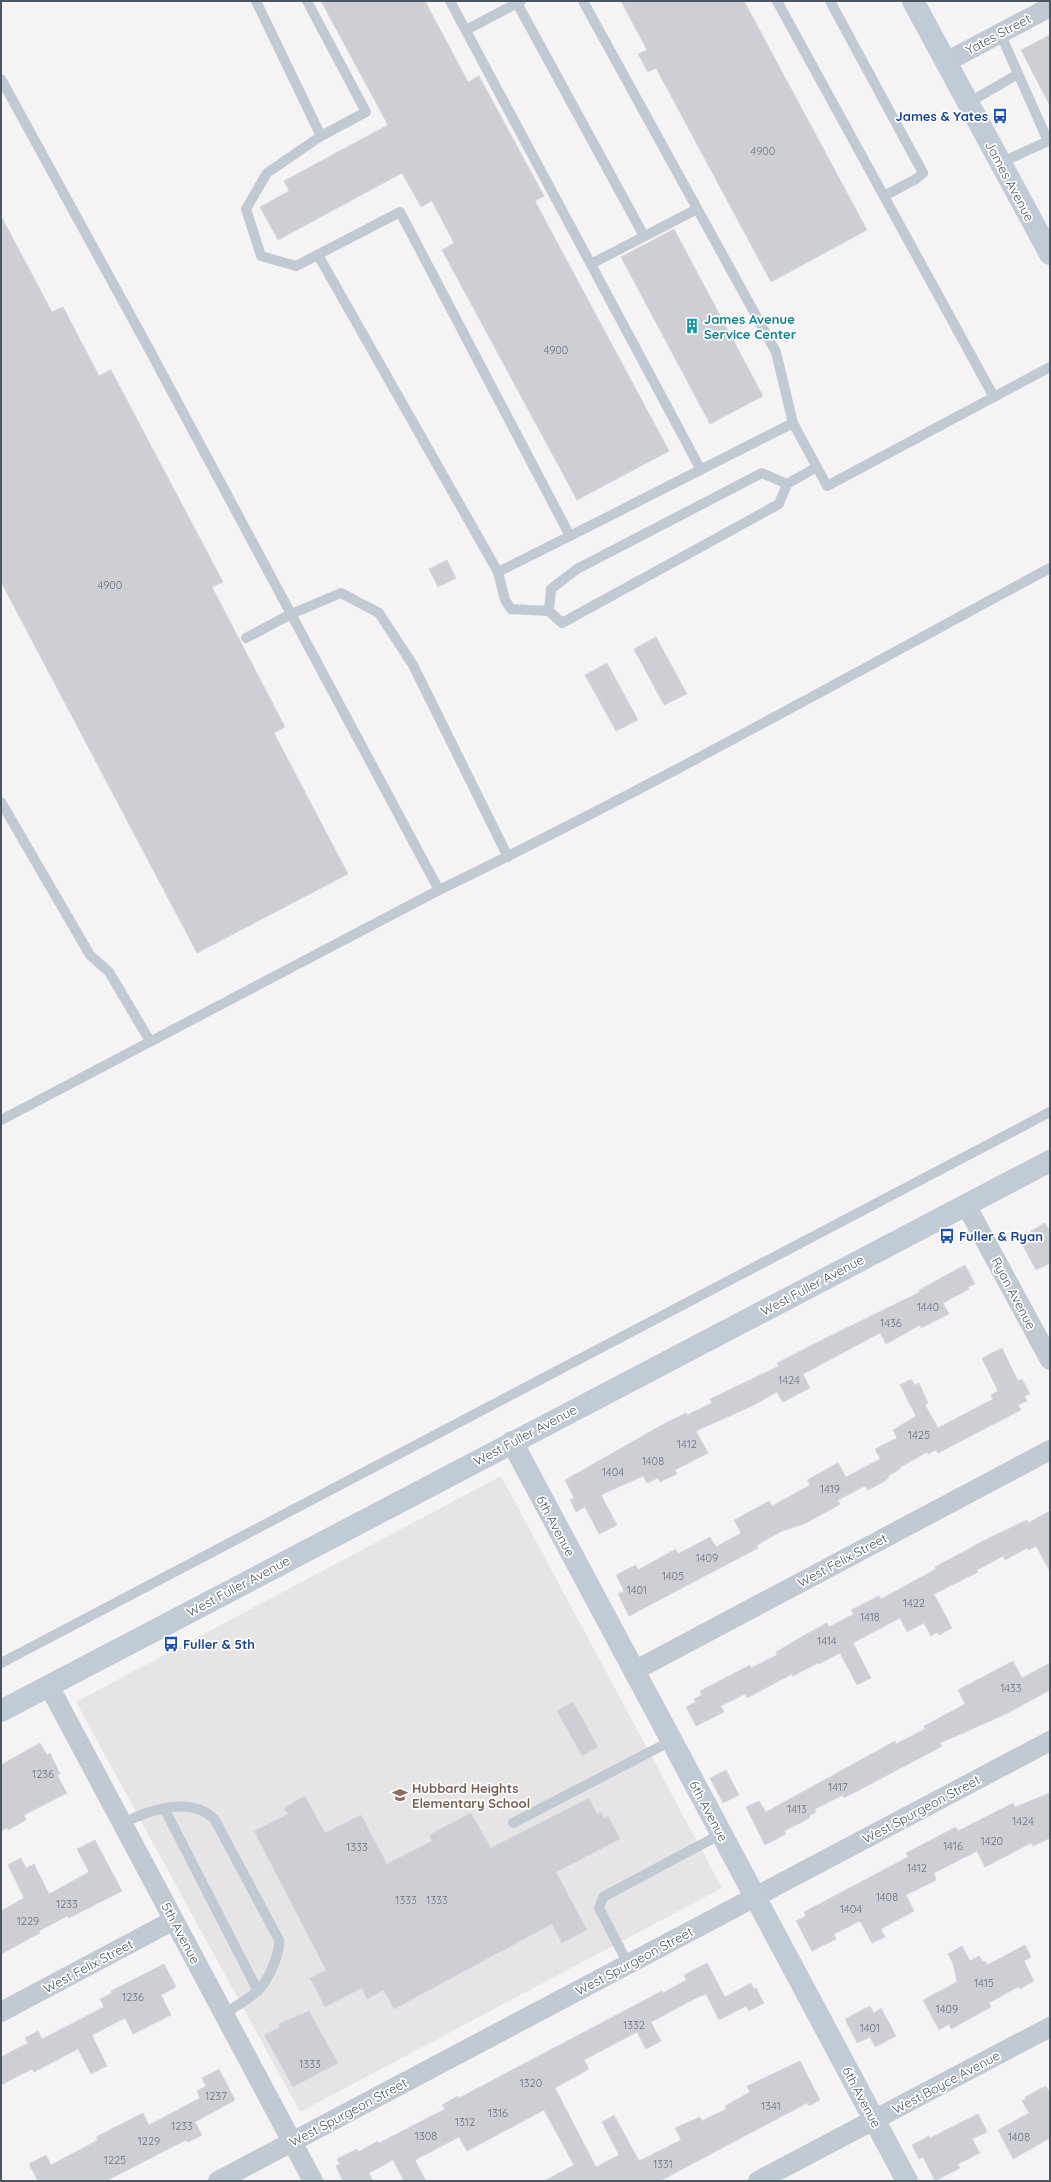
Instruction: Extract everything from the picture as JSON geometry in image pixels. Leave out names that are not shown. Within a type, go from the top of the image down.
[{"type":"street","name":"James Avenue","points":[[913,1],[1050,254]]},
{"type":"street","name":"Yates Street","points":[[946,62],[1050,7]]},
{"type":"street","name":"West Fuller Avenue","points":[[1,1711],[1050,1161]]},
{"type":"street","name":"Ryan Avenue","points":[[966,1205],[1050,1360]]},
{"type":"street","name":"6th Avenue","points":[[512,1442],[907,2181]]},
{"type":"street","name":"West Felix Street","points":[[634,1671],[1050,1450]]},
{"type":"street","name":"5th Avenue","points":[[50,1686],[313,2181]]},
{"type":"street","name":"West Spurgeon Street","points":[[218,2181],[1050,1741]]},
{"type":"street","name":"West Felix Street","points":[[1,2012],[174,1920]]},
{"type":"street","name":"West Boyce Avenue","points":[[758,2181],[1050,2027]]},
{"type":"lane","points":[[256,1],[321,136]]},
{"type":"lane","points":[[307,1],[366,112],[321,136],[267,173],[246,209],[261,256],[296,266],[400,212],[570,536]]},
{"type":"lane","points":[[450,1],[701,470]]},
{"type":"lane","points":[[582,1],[776,352],[792,423],[827,486],[1050,367]]},
{"type":"lane","points":[[777,1],[994,397]]},
{"type":"lane","points":[[830,1],[923,173],[916,179],[884,196]]},
{"type":"lane","points":[[466,30],[519,2],[644,236]]},
{"type":"lane","points":[[1000,33],[1048,141],[1000,163]]},
{"type":"lane","points":[[968,103],[1018,74]]},
{"type":"lane","points":[[1,79],[439,890]]},
{"type":"lane","points":[[591,264],[697,209]]},
{"type":"lane","points":[[318,255],[498,572],[505,600],[511,609],[549,611],[562,623],[779,504],[787,484],[817,467]]},
{"type":"lane","points":[[498,572],[792,423]]},
{"type":"lane","points":[[549,611],[551,589],[577,569],[762,472],[787,484]]},
{"type":"lane","points":[[1,1120],[439,890],[508,857],[750,731],[1050,568]]},
{"type":"lane","points":[[246,638],[291,614],[341,593],[379,614],[413,665],[508,857]]},
{"type":"lane","points":[[1,802],[90,955],[109,972],[150,1041]]},
{"type":"lane","points":[[1,1663],[1050,1112]]},
{"type":"lane","points":[[514,1823],[671,1741]]},
{"type":"lane","points":[[164,1808],[258,1991]]},
{"type":"lane","points":[[123,1823],[151,1811],[164,1808],[198,1808],[208,1812],[215,1820],[279,1940],[280,1946],[268,1980],[258,1991],[224,2014]]},
{"type":"lane","points":[[628,1964],[599,1908],[603,1898],[721,1834]]},
{"type":"shaded area","name":"Hubbard Heights Elementary School","points":[[501,1476],[722,1888],[300,2112],[76,1702]]},
{"type":"building","points":[[321,1],[425,1],[468,82],[479,76],[544,196],[535,201],[669,451],[577,500],[442,250],[454,243],[432,201],[421,207],[402,173],[278,240],[260,207],[289,191],[284,181],[388,125]]},
{"type":"building","points":[[621,1],[744,1],[867,230],[771,282],[656,68],[648,72],[638,54],[647,50]]},
{"type":"building","points":[[1050,35],[1050,106],[1021,50]]},
{"type":"building","points":[[1,216],[52,312],[63,307],[99,376],[111,370],[223,582],[212,587],[285,727],[274,733],[348,874],[197,953],[1,582]]},
{"type":"building","name":"James Avenue Service Center","points":[[674,229],[763,396],[710,424],[621,257]]},
{"type":"building","points":[[447,560],[456,578],[438,587],[429,569]]},
{"type":"building","points":[[656,637],[687,694],[664,705],[634,649]]},
{"type":"building","points":[[607,663],[638,720],[616,731],[585,675]]},
{"type":"building","points":[[1045,1223],[1050,1232],[1050,1263],[1036,1270],[1020,1240],[1032,1234],[1031,1231]]},
{"type":"building","points":[[965,1265],[975,1284],[968,1287],[969,1289],[943,1303],[949,1314],[921,1328],[920,1325],[886,1344],[880,1333],[803,1374],[810,1388],[783,1402],[777,1392],[754,1405],[696,1431],[708,1453],[675,1470],[677,1474],[660,1482],[658,1478],[647,1483],[643,1476],[601,1495],[617,1525],[599,1534],[585,1507],[576,1512],[570,1500],[574,1498],[565,1480],[662,1425],[686,1413],[687,1415],[712,1403],[710,1399],[779,1366],[777,1363],[920,1292],[919,1290]]},
{"type":"building","points":[[1002,1348],[1018,1381],[1022,1379],[1030,1394],[1025,1396],[1027,1401],[1018,1405],[1021,1410],[938,1453],[936,1450],[928,1454],[927,1452],[899,1468],[900,1469],[888,1476],[889,1477],[885,1481],[868,1490],[865,1486],[838,1500],[840,1504],[837,1506],[804,1524],[782,1531],[757,1545],[758,1548],[629,1616],[618,1594],[624,1591],[616,1575],[636,1565],[638,1570],[676,1549],[678,1554],[710,1537],[716,1547],[741,1533],[734,1520],[769,1501],[772,1506],[810,1485],[807,1480],[838,1463],[846,1477],[880,1459],[875,1449],[897,1438],[893,1430],[916,1416],[900,1385],[911,1379],[915,1385],[919,1383],[928,1403],[925,1405],[938,1428],[993,1399],[991,1395],[998,1391],[982,1358]]},
{"type":"building","points":[[1050,1511],[1050,1571],[1036,1546],[1028,1550],[1027,1548],[1005,1560],[1003,1556],[977,1570],[978,1572],[934,1594],[952,1628],[939,1635],[937,1632],[931,1636],[924,1623],[907,1632],[900,1618],[853,1643],[871,1678],[857,1685],[840,1653],[793,1676],[792,1674],[747,1698],[745,1694],[721,1706],[724,1712],[696,1726],[686,1707],[696,1702],[694,1699],[702,1695],[700,1691],[750,1665],[751,1668],[777,1655],[776,1652],[803,1636],[827,1623],[829,1627],[854,1614],[851,1610],[879,1596],[881,1599],[936,1569],[935,1567],[989,1538],[1027,1520],[1028,1523]]},
{"type":"building","points":[[1013,1661],[1022,1678],[1050,1663],[1050,1690],[1006,1714],[940,1743],[942,1746],[844,1798],[843,1795],[815,1809],[816,1812],[809,1816],[810,1818],[784,1831],[786,1834],[765,1845],[746,1807],[759,1801],[766,1812],[895,1741],[896,1744],[925,1729],[924,1726],[965,1704],[958,1690]]},
{"type":"building","points":[[573,1702],[598,1747],[582,1756],[557,1711]]},
{"type":"building","points":[[40,1743],[47,1755],[50,1753],[60,1774],[57,1775],[67,1793],[24,1815],[26,1820],[8,1830],[7,1828],[1,1831],[1,1765]]},
{"type":"building","points":[[726,1770],[739,1795],[723,1803],[710,1778]]},
{"type":"building","points":[[1050,1793],[1050,1838],[1033,1846],[1031,1843],[985,1867],[977,1851],[934,1873],[936,1880],[906,1895],[914,1911],[881,1929],[885,1937],[872,1943],[860,1921],[834,1934],[836,1939],[812,1951],[796,1921],[806,1916],[804,1912],[908,1857],[906,1853],[956,1827],[958,1831],[1013,1803],[1015,1807]]},
{"type":"building","points":[[305,1796],[325,1833],[361,1815],[387,1864],[432,1841],[429,1835],[471,1813],[491,1848],[589,1798],[597,1814],[601,1812],[604,1818],[608,1816],[620,1839],[556,1872],[587,1930],[562,1943],[552,1924],[394,2009],[384,1990],[367,1999],[362,1988],[325,2007],[310,1978],[326,1970],[254,1831],[288,1814],[284,1808]]},
{"type":"building","points":[[95,1840],[122,1891],[69,1918],[67,1916],[39,1931],[40,1933],[1,1954],[1,1911],[24,1898],[8,1865],[21,1858],[26,1868],[34,1864],[49,1894],[89,1872],[77,1849]]},
{"type":"building","points":[[1025,1945],[1031,1957],[1024,1961],[1034,1981],[1020,1989],[1018,1987],[989,2003],[991,2007],[951,2029],[949,2024],[939,2030],[923,2000],[957,1982],[953,1963],[948,1954],[962,1946],[970,1961],[979,1956],[987,1965]]},
{"type":"building","points":[[707,1963],[725,1997],[751,1983],[754,1989],[756,1988],[764,2003],[749,2011],[746,2006],[719,2020],[706,1994],[696,1998],[651,2022],[661,2041],[646,2049],[637,2032],[584,2060],[589,2069],[555,2088],[596,2167],[619,2155],[602,2122],[614,2115],[639,2161],[681,2140],[675,2128],[700,2117],[702,2121],[726,2109],[725,2106],[750,2092],[747,2086],[800,2061],[820,2100],[809,2106],[807,2103],[660,2181],[544,2181],[574,2165],[544,2110],[467,2151],[459,2137],[415,2160],[426,2181],[404,2181],[393,2160],[369,2173],[373,2181],[343,2181],[336,2166],[340,2164],[337,2159],[357,2149],[358,2152],[378,2141],[379,2143],[445,2109],[442,2105],[458,2096],[459,2098],[662,1991],[663,1993],[686,1980],[684,1975]]},
{"type":"building","points":[[164,1964],[176,1987],[161,1995],[171,2015],[133,2034],[125,2018],[92,2035],[107,2066],[91,2074],[78,2049],[34,2072],[32,2069],[1,2085],[1,2057],[28,2043],[25,2038],[38,2031],[42,2039],[104,2007],[100,1999],[112,1993],[111,1991]]},
{"type":"building","points":[[870,2006],[874,2013],[881,2008],[896,2036],[875,2047],[870,2037],[857,2043],[845,2019]]},
{"type":"building","points":[[309,2011],[338,2063],[293,2087],[264,2035],[280,2027],[278,2024]]},
{"type":"building","points":[[219,2069],[235,2100],[195,2122],[202,2135],[188,2142],[186,2140],[106,2181],[38,2181],[29,2164],[46,2155],[51,2165],[98,2140],[96,2137],[143,2113],[149,2125],[200,2098],[197,2091],[206,2086],[202,2078]]},
{"type":"building","points":[[1046,2086],[1050,2093],[1050,2138],[1013,2159],[998,2130],[1029,2113],[1022,2101],[1026,2099],[1025,2097]]},
{"type":"building","points":[[978,2114],[987,2132],[972,2139],[980,2153],[958,2164],[960,2168],[935,2181],[923,2157],[919,2159],[912,2145],[929,2136],[930,2138]]},
{"type":"place","name":"James & Yates","points":[[1000,116]]},
{"type":"place","name":"James Avenue Service Center","points":[[692,326]]},
{"type":"place","name":"Fuller & Ryan","points":[[947,1236]]},
{"type":"place","name":"Fuller & 5th","points":[[171,1644]]},
{"type":"place","name":"Hubbard Heights Elementary School","points":[[400,1795]]}]
